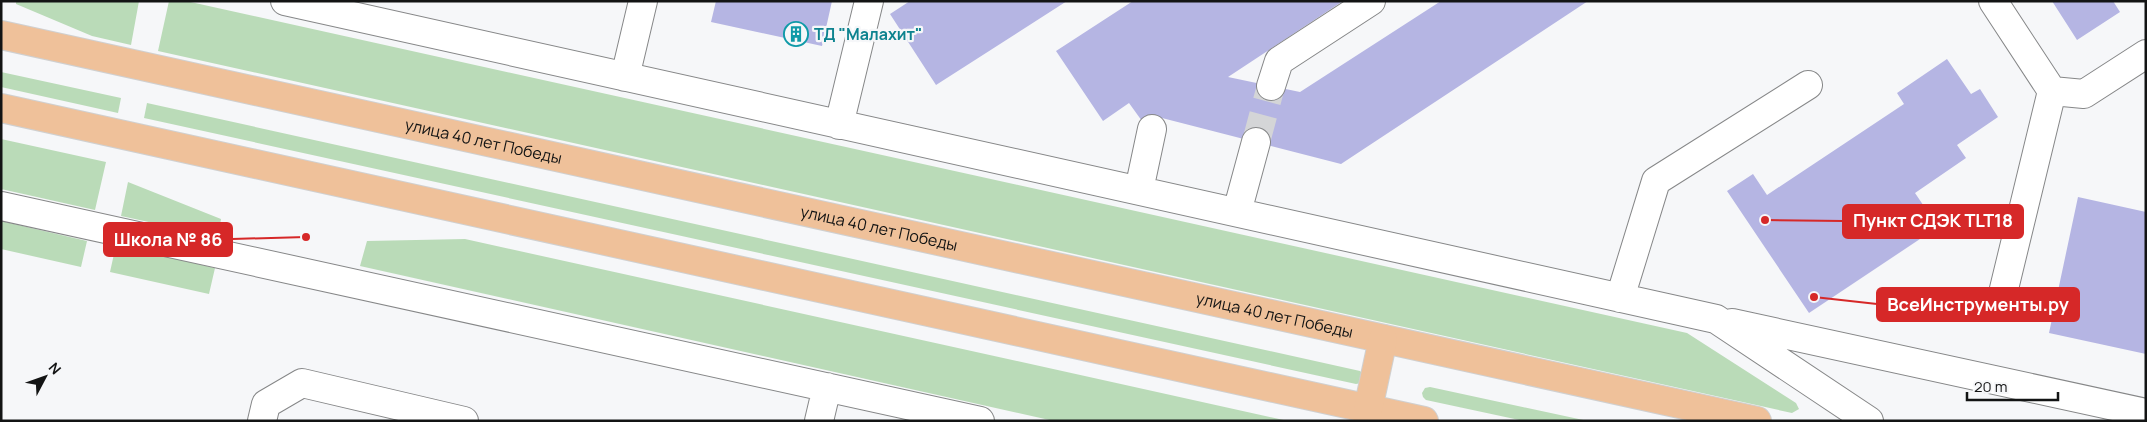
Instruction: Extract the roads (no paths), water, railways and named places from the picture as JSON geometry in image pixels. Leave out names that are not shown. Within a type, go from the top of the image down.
[{"type":"main road","name":"улица 40 лет Победы","points":[[1,35],[1758,421]]},
{"type":"main road","points":[[1,108],[1424,421]]},
{"type":"main road","points":[[1368,408],[1383,339]]},
{"type":"street","points":[[625,77],[643,1]]},
{"type":"street","points":[[839,124],[869,1]]},
{"type":"street","points":[[1271,86],[1279,61],[1371,1]]},
{"type":"street","points":[[1993,1],[2052,91],[2002,297]]},
{"type":"street","points":[[301,3],[1716,320],[2146,413]]},
{"type":"street","points":[[2052,91],[2084,94],[2146,54]]},
{"type":"street","points":[[1620,298],[1656,181],[1808,85]]},
{"type":"street","points":[[1140,190],[1152,129]]},
{"type":"street","points":[[1237,212],[1256,142]]},
{"type":"street","points":[[1,206],[980,421]]},
{"type":"street","points":[[1716,320],[1869,421]]},
{"type":"street","points":[[262,421],[266,404],[302,383],[464,421]]},
{"type":"street","points":[[819,421],[827,387]]},
{"type":"tunnel","points":[[1256,142],[1271,86]]},
{"type":"place","name":"ТД \"Малахит\"","points":[[796,34]]},
{"type":"place","name":"Пункт СДЭК TLT18","points":[[1765,220]]},
{"type":"place","name":"Школа № 86","points":[[306,237]]},
{"type":"place","name":"ВсеИнструменты.ру","points":[[1814,297]]}]
